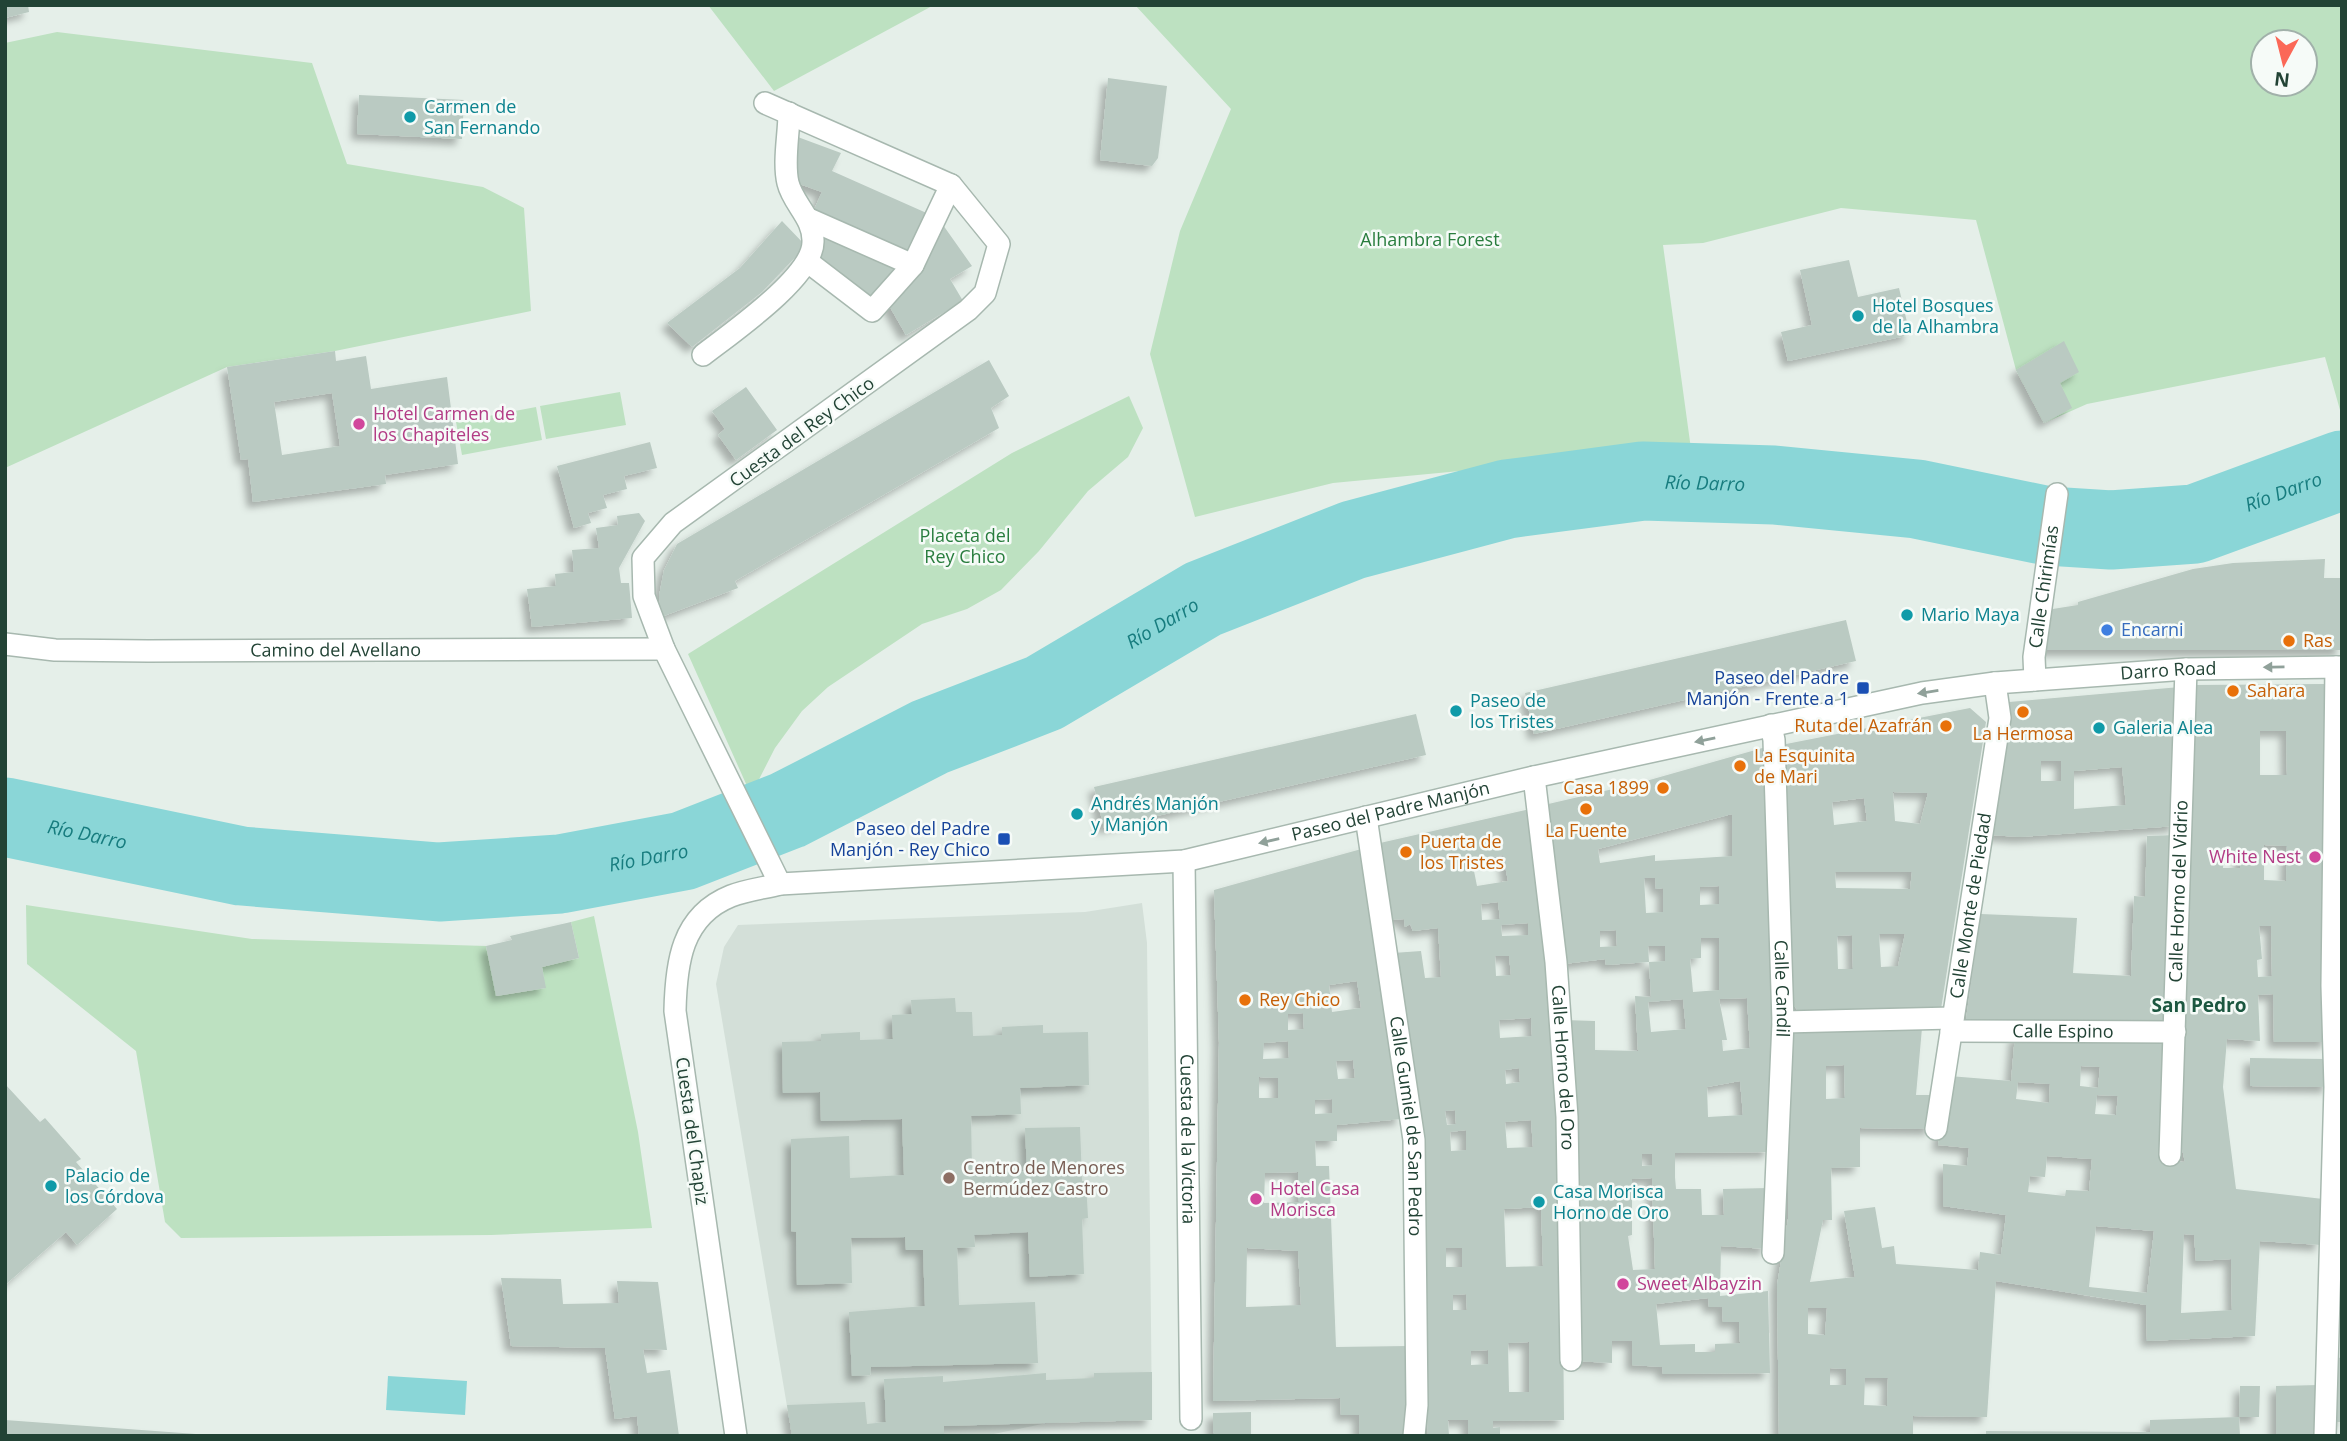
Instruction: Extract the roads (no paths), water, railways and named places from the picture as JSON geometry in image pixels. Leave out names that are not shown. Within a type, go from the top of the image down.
[{"type":"street","name":"Cuesta del Rey Chico","points":[[765,103],[951,185],[999,244],[985,293],[968,310],[734,482],[673,523],[643,558],[644,596],[664,649],[780,884]]},
{"type":"street","points":[[703,355],[761,311],[808,262],[813,242],[808,219],[788,183],[789,113]]},
{"type":"street","points":[[808,262],[872,312],[913,265],[951,185]]},
{"type":"street","points":[[808,219],[913,265]]},
{"type":"street","name":"Calle Chirimías","points":[[2035,680],[2034,657],[2057,494]]},
{"type":"street","name":"Camino del Avellano","points":[[5,644],[55,650],[148,652],[664,649]]},
{"type":"street","points":[[2325,1436],[2335,1087],[2332,986],[2339,667]]},
{"type":"street","name":"Darro Road","points":[[1995,683],[2186,668],[2339,667]]},
{"type":"street","name":"Calle Horno del Vidrio","points":[[2170,1155],[2186,668]]},
{"type":"street","name":"Paseo del Padre Manjón","points":[[780,884],[1184,861],[1534,777],[1922,693],[1995,683]]},
{"type":"street","name":"Calle Monte de Piedad","points":[[1936,1129],[2000,718],[1995,683]]},
{"type":"street","name":"Calle Candil","points":[[1771,725],[1780,859],[1783,1022],[1773,1253]]},
{"type":"street","name":"Calle Horno del Oro","points":[[1534,777],[1556,962],[1567,1117],[1571,1360]]},
{"type":"street","name":"Calle Gumiel de San Pedro","points":[[1366,817],[1414,1140],[1417,1405],[1414,1436]]},
{"type":"street","name":"Cuesta de la Victoria","points":[[1184,861],[1191,1419]]},
{"type":"street","name":"Cuesta del Chapiz","points":[[736,1436],[675,1011],[676,971],[684,939],[700,918],[730,896],[780,884]]},
{"type":"street","name":"Calle Espino","points":[[1783,1022],[1951,1031],[2175,1032]]},
{"type":"water","points":[[388,1376],[467,1381],[465,1415],[386,1410]]},
{"type":"waterway","name":"Río Darro","points":[[5,817],[241,866],[439,882],[560,874],[683,851],[788,810],[930,737],[1044,693],[1203,599],[1353,540],[1507,499],[1643,481],[1774,485],[1917,499],[2048,526],[2111,530],[2195,524],[2342,470]]},
{"type":"place","name":"Carmen de San Fernando","points":[[410,117]]},
{"type":"place","name":"Hotel Bosques de la Alhambra","points":[[1858,316]]},
{"type":"place","name":"Hotel Carmen de los Chapiteles","points":[[359,424]]},
{"type":"place","name":"Mario Maya","points":[[1907,615]]},
{"type":"place","name":"Encarni","points":[[2107,630]]},
{"type":"place","name":"Ras","points":[[2289,641]]},
{"type":"place","name":"Paseo del Padre Manjón - Frente a 1","points":[[1863,688]]},
{"type":"place","name":"Sahara","points":[[2233,691]]},
{"type":"place","name":"Paseo de los Tristes","points":[[1456,711]]},
{"type":"place","name":"La Hermosa","points":[[2023,712]]},
{"type":"place","name":"Ruta del Azafrán","points":[[1946,726]]},
{"type":"place","name":"Galeria Alea","points":[[2099,728]]},
{"type":"place","name":"La Esquinita de Mari","points":[[1740,766]]},
{"type":"place","name":"Casa 1899","points":[[1663,788]]},
{"type":"place","name":"La Fuente","points":[[1586,809]]},
{"type":"place","name":"Andrés Manjón y Manjón","points":[[1077,814]]},
{"type":"place","name":"Paseo del Padre Manjón - Rey Chico","points":[[1004,839]]},
{"type":"place","name":"Puerta de los Tristes","points":[[1406,852]]},
{"type":"place","name":"White Nest","points":[[2315,857]]},
{"type":"place","name":"Rey Chico","points":[[1245,1000]]},
{"type":"place","name":"Centro de Menores Bermúdez Castro","points":[[949,1178]]},
{"type":"place","name":"Palacio de los Córdova","points":[[51,1186]]},
{"type":"place","name":"Hotel Casa Morisca","points":[[1256,1199]]},
{"type":"place","name":"Casa Morisca Horno de Oro","points":[[1539,1202]]},
{"type":"place","name":"Sweet Albayzin","points":[[1623,1284]]},
{"type":"district","name":"San Pedro","points":[[2199,1005]]},
{"type":"park label","name":"Alhambra Forest","points":[[1430,240]]},
{"type":"park label","name":"Placeta del Rey Chico","points":[[965,546]]}]
